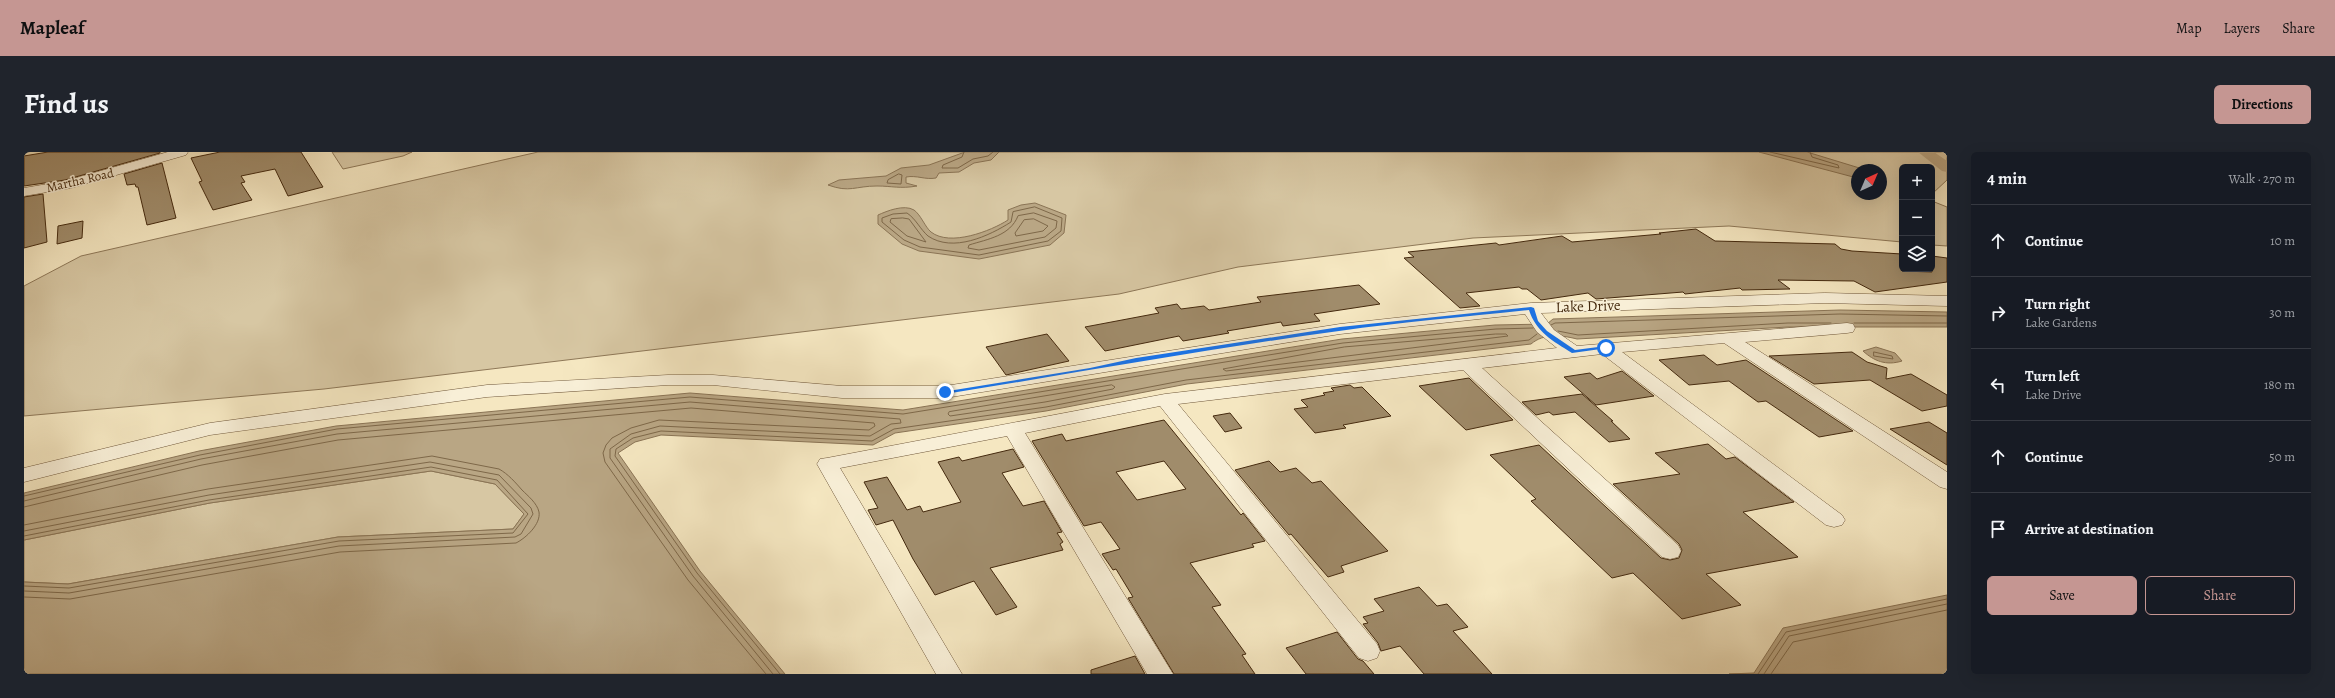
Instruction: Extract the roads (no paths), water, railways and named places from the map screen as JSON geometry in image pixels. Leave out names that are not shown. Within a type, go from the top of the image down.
[{"type":"street","name":"Martha Road","points":[[24,192],[66,185],[182,152]]},
{"type":"street","name":"Lake Drive","points":[[24,475],[210,429],[487,391],[668,380],[713,380],[842,392],[945,392],[1090,369],[1136,360],[1340,329],[1531,308],[1825,298],[1947,301]]},
{"type":"street","points":[[1531,308],[1536,322],[1545,332],[1574,352]]},
{"type":"street","points":[[949,674],[827,464],[1165,400],[1466,363],[1606,348],[1847,328]]},
{"type":"street","points":[[1728,338],[1947,482]]},
{"type":"street","points":[[1606,348],[1834,520]]},
{"type":"street","points":[[1466,363],[1670,551]]},
{"type":"street","points":[[1165,400],[1368,651]]},
{"type":"street","points":[[1013,429],[1160,674]]},
{"type":"water","points":[[965,152],[999,152],[991,160],[974,163],[959,172],[939,173],[936,178],[906,177],[906,183],[917,186],[869,186],[842,189],[828,185],[839,180],[886,176],[901,168],[929,165]]},
{"type":"water","points":[[1759,152],[1807,152],[1851,165],[1851,176]]},
{"type":"water","points":[[1035,203],[1066,215],[1064,233],[1050,245],[979,259],[919,251],[902,244],[878,224],[878,215],[896,209],[910,208],[916,212],[931,232],[939,236],[959,238],[991,229],[1008,220],[1008,210],[1021,205]]},
{"type":"water","points":[[1840,310],[1947,312],[1947,327],[1788,327],[1577,339],[1553,336],[1541,338],[1531,344],[1187,384],[1046,411],[895,433],[873,445],[661,435],[635,442],[618,453],[700,571],[785,674],[24,674],[24,582],[68,584],[338,537],[513,529],[524,514],[495,484],[431,471],[210,503],[24,540],[24,493],[199,451],[336,426],[690,393],[903,410],[1342,339],[1495,325],[1547,324],[1553,319]]},
{"type":"water","points":[[1876,347],[1895,353],[1902,361],[1891,363],[1881,362],[1863,351]]},
{"type":"water","points":[[1947,595],[1947,674],[1729,674],[1754,673],[1783,628]]},
{"type":"waterway","points":[[1925,152],[1947,168]]}]
